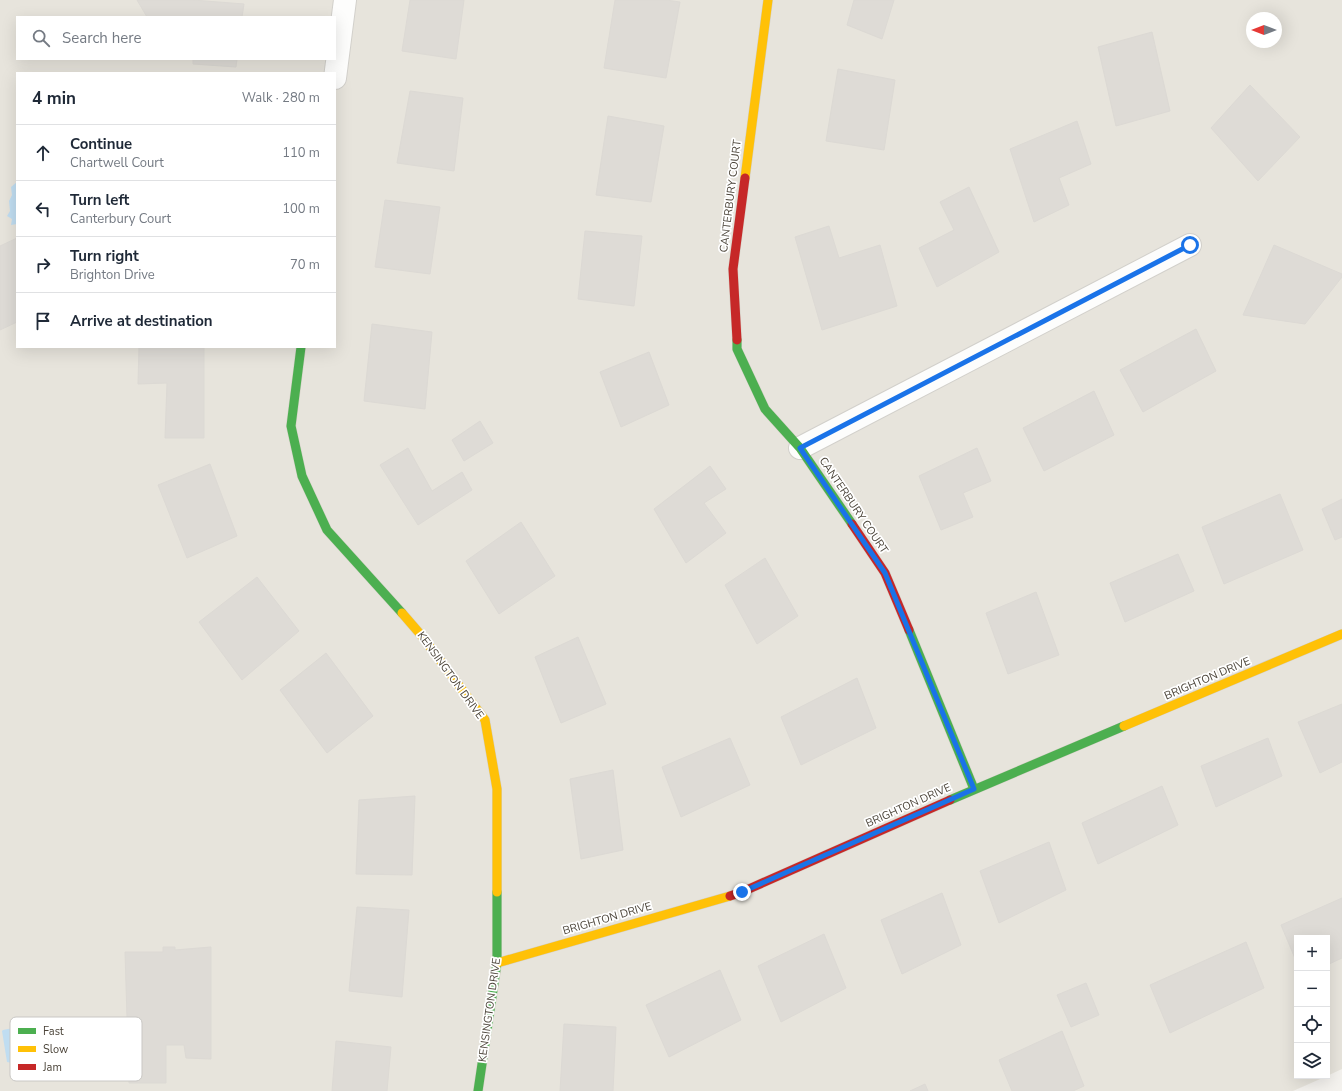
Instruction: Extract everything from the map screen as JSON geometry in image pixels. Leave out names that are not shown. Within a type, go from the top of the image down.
[{"type":"street","points":[[336,72],[345,0]]},
{"type":"street","name":"CANTERBURY COURT","points":[[768,0],[733,269],[737,349],[764,409],[800,448],[885,573],[974,789]]},
{"type":"street","points":[[800,448],[1190,245]]},
{"type":"street","name":"KENSINGTON DRIVE","points":[[301,348],[291,426],[302,476],[327,530],[421,634],[484,720],[497,789],[497,963],[478,1091]]},
{"type":"street","name":"BRIGHTON DRIVE","points":[[497,963],[742,892],[974,789],[1342,634]]},
{"type":"shaded area","points":[[0,0],[1342,0],[1342,1069],[1330,1075],[1330,935],[1294,935],[1294,1079],[1320,1079],[1293,1091],[0,1091]]},
{"type":"water","points":[[16,183],[16,224],[11,225],[12,219],[7,216],[10,211],[9,201],[12,195],[11,187]]},
{"type":"water","points":[[10,1029],[10,1063],[7,1062],[3,1030]]},
{"type":"building","points":[[137,0],[193,0],[244,4],[242,16],[146,16]]},
{"type":"building","points":[[410,0],[464,0],[456,59],[402,51]]},
{"type":"building","points":[[615,0],[666,0],[680,2],[666,78],[604,68]]},
{"type":"building","points":[[854,0],[894,0],[882,39],[847,25]]},
{"type":"building","points":[[1152,32],[1170,111],[1116,126],[1098,47]]},
{"type":"building","points":[[193,60],[237,60],[236,67],[193,64]]},
{"type":"building","points":[[838,69],[895,80],[884,150],[826,141]]},
{"type":"building","points":[[1250,85],[1300,137],[1258,181],[1211,128]]},
{"type":"building","points":[[410,91],[463,98],[454,171],[397,163]]},
{"type":"building","points":[[608,116],[664,126],[651,202],[596,195]]},
{"type":"building","points":[[1077,121],[1091,164],[1059,178],[1069,205],[1034,222],[1010,149]]},
{"type":"building","points":[[969,187],[999,252],[937,287],[919,248],[954,230],[940,202]]},
{"type":"building","points":[[385,200],[440,207],[430,274],[375,267]]},
{"type":"building","points":[[829,226],[839,258],[880,245],[897,306],[822,330],[795,237]]},
{"type":"building","points":[[585,231],[642,236],[634,306],[578,299]]},
{"type":"building","points":[[16,238],[16,322],[0,330],[0,246]]},
{"type":"building","points":[[1274,245],[1342,274],[1342,277],[1305,324],[1243,315]]},
{"type":"building","points":[[372,324],[432,332],[425,409],[364,401]]},
{"type":"building","points":[[1196,329],[1216,371],[1143,412],[1120,370]]},
{"type":"building","points":[[139,348],[204,348],[204,438],[165,438],[167,383],[138,384]]},
{"type":"building","points":[[649,352],[669,405],[621,427],[600,372]]},
{"type":"building","points":[[1094,391],[1114,435],[1044,471],[1023,428]]},
{"type":"building","points":[[480,421],[493,443],[464,461],[452,440]]},
{"type":"building","points":[[408,448],[432,491],[462,472],[472,490],[418,525],[380,465]]},
{"type":"building","points":[[977,448],[991,481],[963,493],[973,517],[941,530],[919,476]]},
{"type":"building","points":[[210,464],[237,536],[187,558],[158,485]]},
{"type":"building","points":[[710,466],[726,489],[704,503],[726,533],[686,563],[654,509]]},
{"type":"building","points":[[1280,494],[1303,550],[1224,584],[1202,527]]},
{"type":"building","points":[[1342,499],[1342,537],[1335,540],[1322,509]]},
{"type":"building","points":[[521,522],[555,576],[499,614],[466,561]]},
{"type":"building","points":[[1178,554],[1194,591],[1125,622],[1110,583]]},
{"type":"building","points":[[765,558],[798,616],[757,644],[725,585]]},
{"type":"building","points":[[257,577],[299,631],[242,680],[199,622]]},
{"type":"building","points":[[1036,592],[1059,655],[1008,674],[986,613]]},
{"type":"building","points":[[578,637],[606,704],[561,723],[535,657]]},
{"type":"building","points":[[326,653],[373,716],[327,753],[280,690]]},
{"type":"building","points":[[857,678],[876,728],[801,765],[781,717]]},
{"type":"building","points":[[1342,704],[1342,762],[1320,773],[1298,722]]},
{"type":"building","points":[[730,738],[750,785],[681,817],[662,767]]},
{"type":"building","points":[[1268,738],[1282,776],[1216,807],[1201,766]]},
{"type":"building","points":[[613,770],[623,850],[581,859],[570,779]]},
{"type":"building","points":[[1162,786],[1178,825],[1098,864],[1082,823]]},
{"type":"building","points":[[415,796],[412,875],[356,874],[359,800]]},
{"type":"building","points":[[1049,842],[1066,890],[999,923],[980,871]]},
{"type":"building","points":[[942,893],[961,945],[902,974],[881,920]]},
{"type":"building","points":[[1342,898],[1342,958],[1330,964],[1330,935],[1294,935],[1294,956],[1281,925]]},
{"type":"building","points":[[357,907],[409,910],[402,997],[349,991]]},
{"type":"building","points":[[824,934],[846,988],[781,1022],[758,966]]},
{"type":"building","points":[[1246,942],[1264,988],[1170,1033],[1150,985]]},
{"type":"building","points":[[163,947],[175,947],[175,950],[211,947],[211,1059],[186,1058],[184,1045],[166,1045],[166,1083],[129,1083],[129,1081],[142,1081],[142,1017],[127,1017],[125,952],[163,952]]},
{"type":"building","points":[[720,970],[741,1020],[669,1057],[646,1005]]},
{"type":"building","points":[[1086,983],[1099,1015],[1071,1027],[1057,995]]},
{"type":"building","points":[[564,1024],[616,1027],[613,1091],[560,1091]]},
{"type":"building","points":[[1062,1031],[1084,1086],[1073,1091],[1012,1091],[999,1060]]},
{"type":"building","points":[[336,1041],[391,1047],[387,1091],[332,1091]]},
{"type":"building","points":[[925,1084],[928,1091],[910,1091]]},
{"type":"traffic: fast","points":[[737,340],[737,349],[765,409],[800,448],[852,524]]},
{"type":"traffic: fast","points":[[301,348],[291,426],[302,476],[327,530],[402,613]]},
{"type":"traffic: fast","points":[[909,630],[974,789]]},
{"type":"traffic: fast","points":[[950,800],[1124,726]]},
{"type":"traffic: fast","points":[[478,1091],[497,963],[497,892]]},
{"type":"traffic: slow","points":[[745,178],[768,0]]},
{"type":"traffic: slow","points":[[402,613],[421,635],[485,720],[497,789],[497,892]]},
{"type":"traffic: slow","points":[[1124,726],[1342,634]]},
{"type":"traffic: slow","points":[[497,963],[730,896]]},
{"type":"traffic: jam","points":[[737,340],[733,269],[745,178]]},
{"type":"traffic: jam","points":[[852,524],[885,573],[909,630]]},
{"type":"traffic: jam","points":[[730,896],[950,800]]},
{"type":"route","points":[[742,892],[974,789],[885,573],[800,448],[1190,245]]}]
